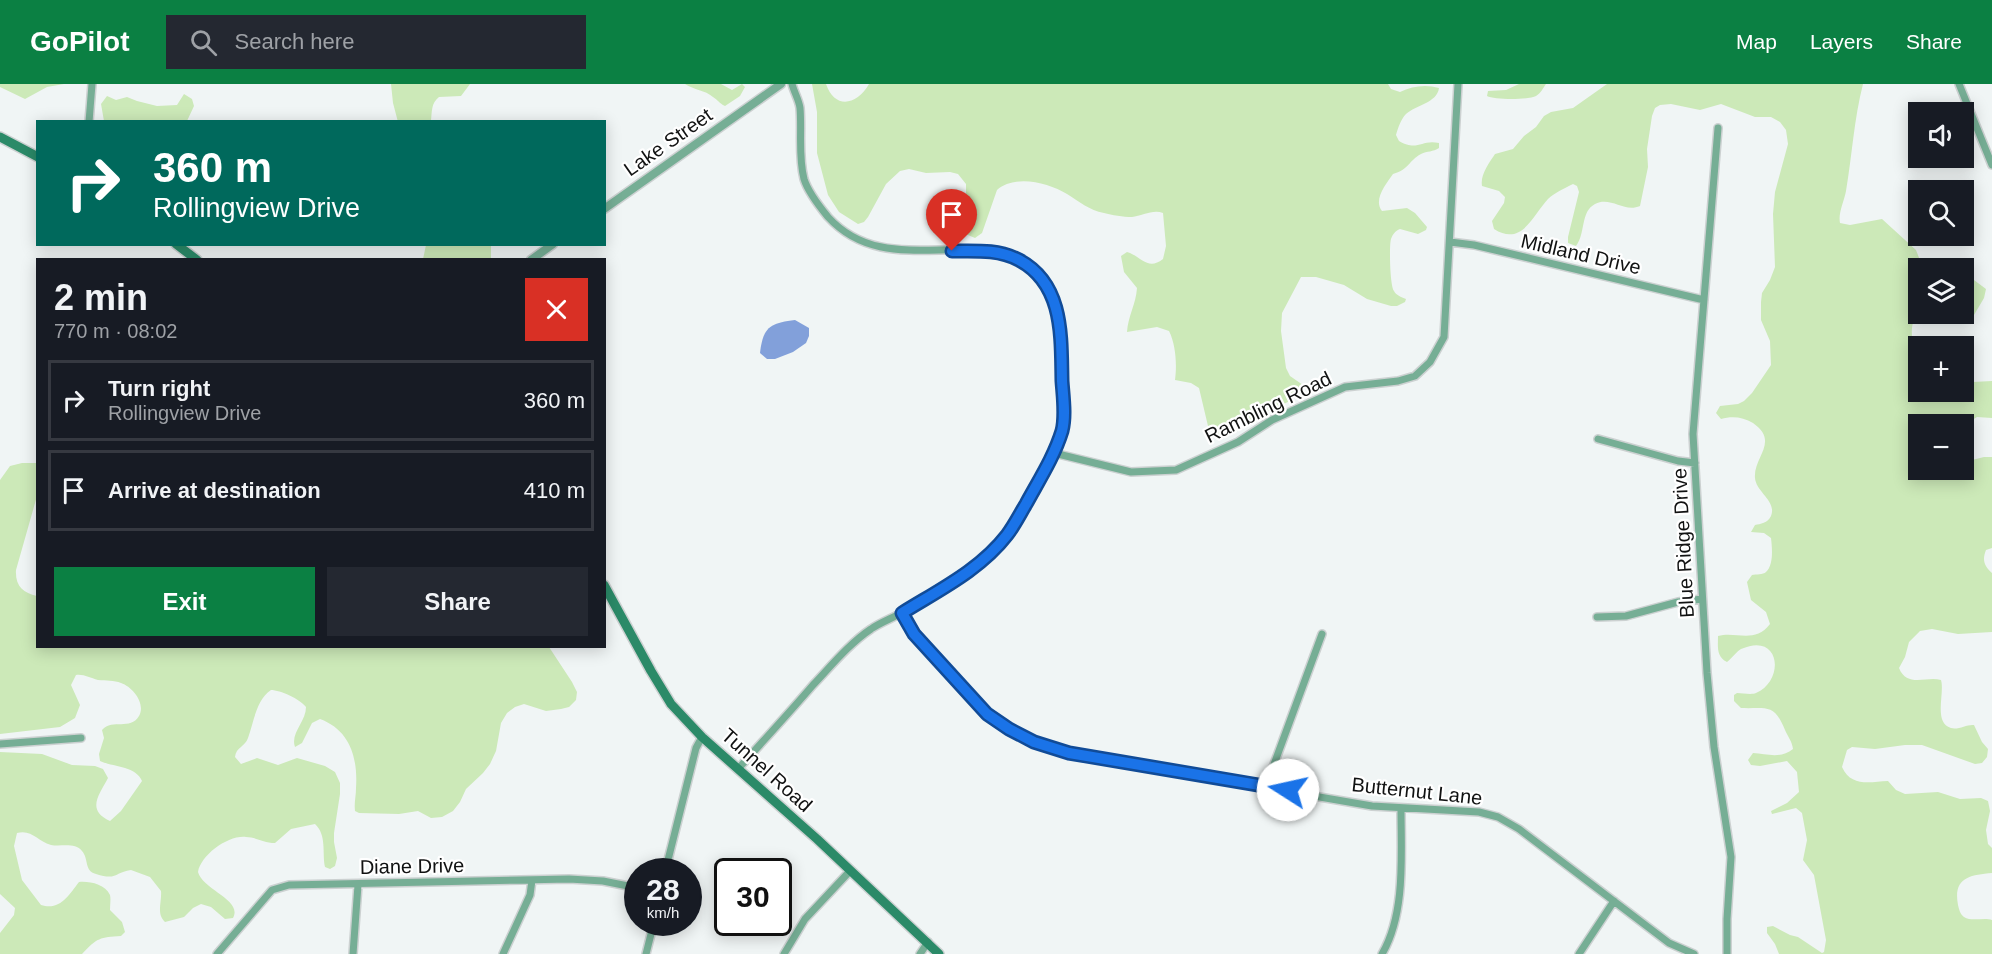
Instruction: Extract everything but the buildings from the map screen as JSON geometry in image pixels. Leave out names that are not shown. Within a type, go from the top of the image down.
[{"type":"main road","points":[[0,137],[36,156]]},
{"type":"main road","points":[[178,246],[194,258]]},
{"type":"main road","name":"Tunnel Road","points":[[606,589],[667,697],[702,736],[939,954]]},
{"type":"street","points":[[89,120],[92,84]]},
{"type":"street","name":"Lake Street","points":[[606,208],[781,84]]},
{"type":"street","points":[[739,768],[844,653],[871,629],[949,584],[992,554],[1009,533],[1054,453],[1063,428],[1060,321],[1053,296],[1039,274],[1018,260],[993,251],[881,248],[856,240],[836,225],[818,206],[804,179],[800,141],[800,106],[792,84]]},
{"type":"street","name":"Rambling Road","points":[[1054,453],[1131,472],[1176,470],[1238,442],[1272,420],[1345,387],[1398,381],[1415,376],[1430,362],[1444,337],[1458,84]]},
{"type":"street","points":[[1959,84],[1992,165]]},
{"type":"street","name":"Blue Ridge Drive","points":[[1718,128],[1693,434],[1702,599],[1713,737],[1731,857],[1727,954]]},
{"type":"street","name":"Midland Drive","points":[[1450,242],[1474,245],[1704,300]]},
{"type":"street","points":[[534,258],[550,246]]},
{"type":"street","points":[[1598,439],[1678,461],[1695,463]]},
{"type":"street","points":[[1597,617],[1626,616],[1678,602],[1702,599]]},
{"type":"street","name":"Butternut Lane","points":[[902,613],[914,634],[987,714],[1034,742],[1069,753],[1372,806],[1479,812],[1498,817],[1519,829],[1669,943],[1694,954]]},
{"type":"street","points":[[1266,786],[1322,634]]},
{"type":"street","points":[[668,858],[696,748],[702,736]]},
{"type":"street","points":[[0,744],[81,738]]},
{"type":"street","points":[[1382,954],[1395,924],[1401,872],[1401,808]]},
{"type":"street","points":[[784,954],[805,919],[850,871]]},
{"type":"street","points":[[503,954],[530,894],[532,880]]},
{"type":"street","name":"Diane Drive","points":[[217,954],[272,890],[289,885],[532,880],[603,881],[624,885]]},
{"type":"street","points":[[353,954],[358,885]]},
{"type":"street","points":[[1579,954],[1614,901]]},
{"type":"street","points":[[646,954],[650,936]]},
{"type":"street","points":[[920,954],[928,942]]},
{"type":"green space","points":[[0,84],[64,84],[47,87],[25,99],[0,87]]},
{"type":"green space","points":[[391,84],[470,84],[461,96],[436,99],[432,108],[431,120],[397,120]]},
{"type":"green space","points":[[685,84],[721,84],[732,90],[742,84],[745,87],[740,96],[725,106],[703,91]]},
{"type":"green space","points":[[812,84],[826,84],[835,98],[846,102],[858,97],[869,84],[1388,84],[1391,89],[1400,92],[1419,86],[1439,88],[1434,97],[1406,114],[1396,135],[1399,141],[1405,144],[1433,142],[1439,143],[1439,148],[1421,154],[1403,170],[1393,174],[1384,187],[1379,202],[1382,211],[1407,208],[1415,213],[1427,227],[1418,234],[1400,229],[1391,239],[1390,265],[1393,287],[1396,294],[1406,299],[1405,302],[1391,306],[1367,299],[1344,285],[1316,277],[1301,277],[1282,313],[1281,331],[1286,368],[1290,376],[1303,385],[1303,391],[1294,399],[1262,414],[1236,432],[1217,435],[1208,426],[1199,388],[1191,383],[1175,380],[1175,355],[1169,331],[1157,327],[1127,332],[1137,288],[1124,272],[1121,256],[1127,252],[1150,264],[1163,259],[1166,246],[1163,213],[1151,212],[1132,217],[1099,212],[1051,186],[1032,182],[1013,182],[997,190],[982,233],[975,238],[961,232],[966,202],[966,184],[958,174],[926,173],[909,169],[900,171],[886,184],[868,217],[864,222],[858,224],[839,212],[828,195],[817,153],[817,112]]},
{"type":"green space","points":[[1519,84],[1546,84],[1536,96],[1532,97],[1504,99],[1487,96],[1488,91],[1506,90]]},
{"type":"green space","points":[[1607,84],[1863,84],[1840,223],[1850,225],[1882,219],[1908,243],[1908,246],[1916,250],[1919,258],[1908,258],[1908,324],[1912,324],[1912,336],[1908,336],[1908,402],[1974,402],[1974,382],[1992,381],[1992,418],[1974,419],[1974,414],[1908,414],[1908,480],[1974,480],[1974,460],[1992,457],[1992,548],[1986,550],[1984,560],[1992,573],[1992,632],[1958,634],[1932,629],[1920,631],[1909,642],[1899,668],[1902,674],[1912,680],[1941,680],[1942,720],[1951,728],[1974,725],[1988,749],[1987,757],[1982,763],[1975,764],[1922,745],[1905,745],[1875,749],[1852,747],[1847,750],[1842,767],[1850,778],[1861,782],[1888,781],[1896,790],[1905,794],[1938,792],[1960,799],[1981,798],[1988,801],[1990,811],[1986,830],[1988,844],[1992,848],[1992,873],[1976,875],[1964,880],[1960,884],[1957,896],[1959,910],[1964,917],[1992,920],[1992,954],[1779,954],[1767,933],[1767,927],[1773,926],[1824,952],[1826,940],[1814,875],[1803,860],[1807,840],[1802,813],[1796,808],[1772,814],[1771,811],[1787,803],[1799,792],[1797,772],[1787,761],[1760,766],[1751,765],[1748,760],[1753,753],[1784,754],[1793,749],[1792,744],[1781,721],[1773,711],[1763,708],[1741,708],[1734,701],[1734,695],[1737,693],[1754,694],[1765,687],[1772,679],[1775,669],[1774,660],[1771,652],[1764,647],[1754,645],[1741,649],[1727,662],[1723,660],[1718,651],[1718,636],[1758,634],[1770,624],[1766,612],[1751,600],[1747,582],[1752,575],[1765,573],[1769,569],[1772,556],[1771,538],[1764,533],[1751,532],[1755,525],[1768,520],[1772,511],[1769,501],[1755,478],[1755,470],[1765,443],[1761,430],[1745,419],[1733,417],[1721,419],[1716,413],[1720,406],[1744,401],[1771,365],[1770,341],[1761,320],[1761,302],[1762,293],[1775,267],[1773,214],[1775,192],[1788,144],[1786,130],[1780,122],[1771,117],[1755,117],[1721,104],[1700,110],[1671,104],[1660,105],[1655,108],[1652,116],[1647,149],[1648,167],[1640,206],[1628,208],[1607,202],[1595,204],[1587,212],[1576,246],[1568,243],[1579,192],[1577,186],[1573,184],[1550,197],[1526,227],[1519,232],[1504,234],[1494,229],[1492,221],[1504,203],[1505,197],[1499,191],[1482,186],[1482,178],[1495,154],[1513,149],[1544,116],[1551,112],[1573,108]]},
{"type":"green space","points":[[184,94],[192,99],[194,106],[187,120],[104,120],[101,104],[107,96],[116,100],[127,97],[157,106],[177,105]]},
{"type":"green space","points":[[426,246],[491,246],[491,258],[423,258]]},
{"type":"green space","points":[[1974,280],[1986,289],[1984,298],[1974,315]]},
{"type":"green space","points":[[36,463],[36,500],[16,576],[21,588],[36,596],[36,648],[550,648],[572,682],[577,692],[576,700],[569,707],[561,709],[546,711],[524,704],[507,713],[501,723],[496,751],[490,764],[466,789],[453,811],[442,817],[431,818],[418,811],[399,814],[355,811],[355,766],[350,746],[345,738],[339,730],[320,719],[312,723],[302,743],[295,747],[296,732],[304,718],[306,707],[290,696],[271,690],[262,699],[248,738],[235,757],[241,764],[257,758],[278,765],[297,758],[325,766],[335,772],[340,783],[340,794],[334,833],[337,858],[335,866],[330,869],[325,867],[323,839],[315,824],[291,829],[275,843],[250,837],[231,839],[216,847],[204,859],[198,872],[207,884],[228,900],[235,912],[233,918],[225,919],[211,907],[201,904],[184,917],[165,922],[160,912],[161,891],[150,877],[131,870],[108,877],[96,874],[88,868],[84,854],[79,848],[51,845],[31,834],[17,833],[14,846],[22,880],[41,905],[59,904],[68,897],[79,882],[96,884],[108,891],[110,910],[122,922],[125,932],[121,936],[99,939],[82,954],[0,954],[0,933],[14,915],[15,908],[0,894],[0,752],[42,754],[72,765],[95,766],[103,769],[108,778],[98,796],[96,807],[103,817],[110,821],[121,811],[142,781],[135,772],[100,761],[99,754],[104,738],[102,730],[111,725],[131,723],[141,711],[140,701],[134,692],[118,682],[76,675],[71,685],[80,705],[75,718],[60,727],[0,734],[0,480],[10,466]]},
{"type":"water","points":[[795,320],[809,328],[806,343],[793,352],[775,359],[767,359],[760,353],[763,337],[769,328],[779,323]]},
{"type":"route","points":[[952,251],[993,251],[1018,260],[1039,274],[1053,296],[1060,321],[1063,428],[1054,453],[1029,499],[1009,533],[992,554],[902,613],[914,634],[987,714],[1034,742],[1069,753],[1288,790]]}]
